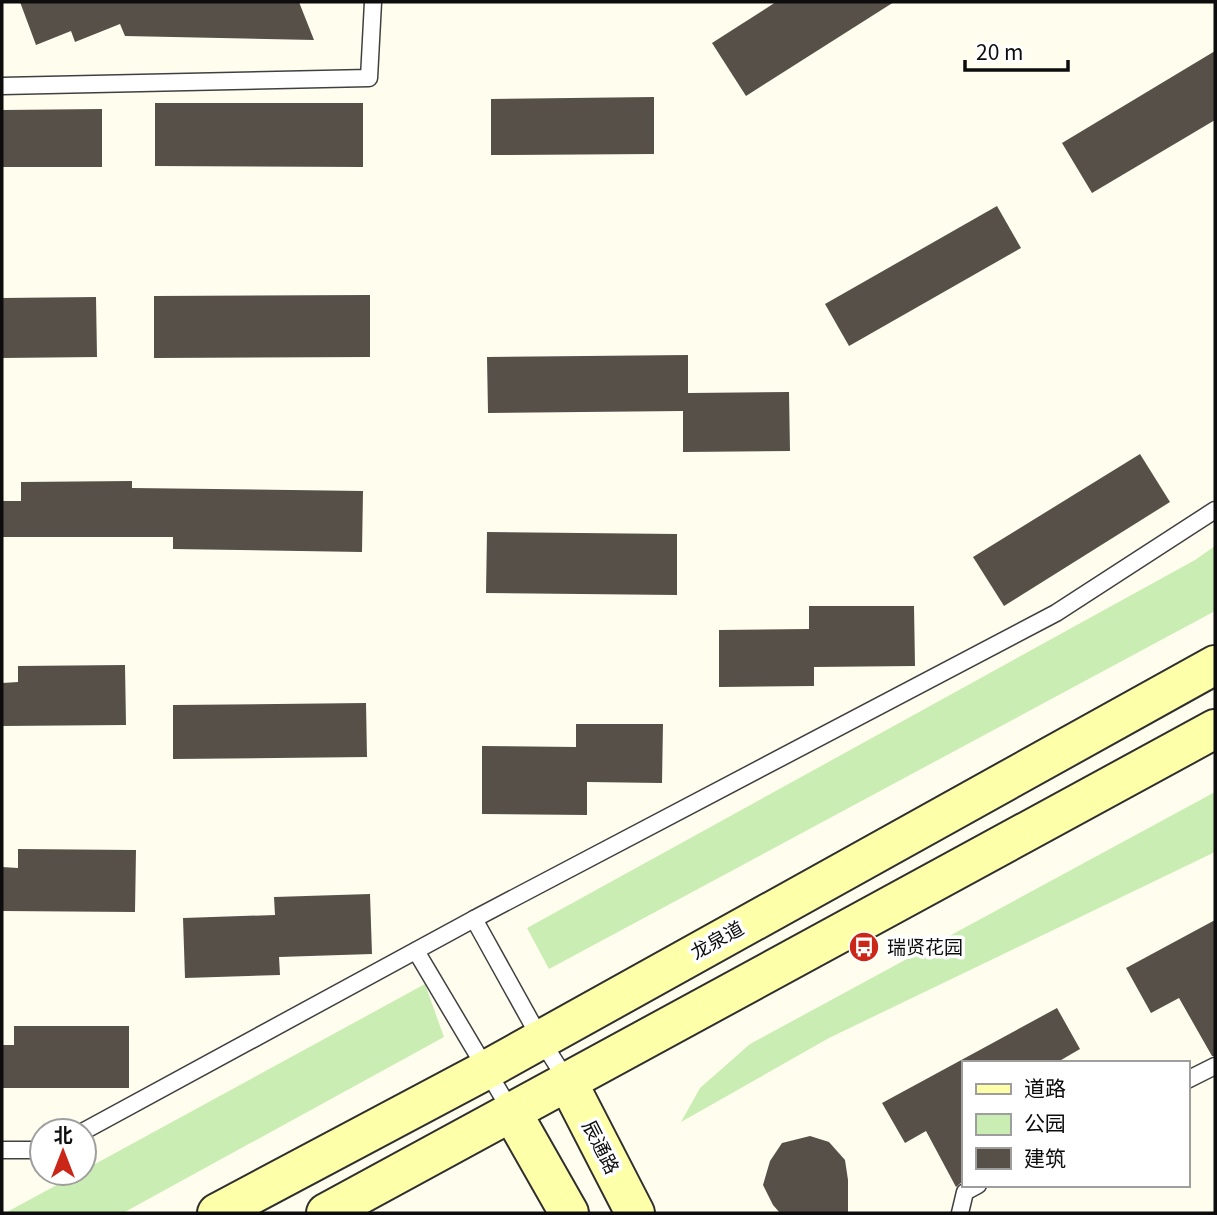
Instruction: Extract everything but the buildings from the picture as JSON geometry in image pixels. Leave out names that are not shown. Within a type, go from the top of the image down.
[{"type":"street","name":"龙泉道","points":[[217,1213],[485,1070],[1215,665]]},
{"type":"street","points":[[326,1213],[1215,729]]},
{"type":"street","name":"辰通路","points":[[567,1081],[635,1213]]},
{"type":"street","points":[[511,1111],[569,1213]]},
{"type":"lane","points":[[2,86],[369,78],[373,2]]},
{"type":"lane","points":[[98,1123],[474,919],[1056,613],[1215,510]]},
{"type":"lane","points":[[474,919],[567,1081]]},
{"type":"lane","points":[[416,951],[511,1111]]},
{"type":"lane","points":[[1189,1079],[1215,1066]]},
{"type":"lane","points":[[2,1150],[28,1150]]},
{"type":"lane","points":[[960,1213],[965,1192],[974,1187]]},
{"type":"green space","points":[[1215,546],[1215,611],[549,969],[527,928],[1195,560]]},
{"type":"green space","points":[[1215,792],[1215,852],[829,1038],[681,1122],[700,1088],[750,1044]]},
{"type":"green space","points":[[425,984],[444,1037],[123,1213],[5,1213],[53,1187],[98,1187],[98,1162]]},
{"type":"place","name":"瑞贤花园","points":[[864,947]]}]
